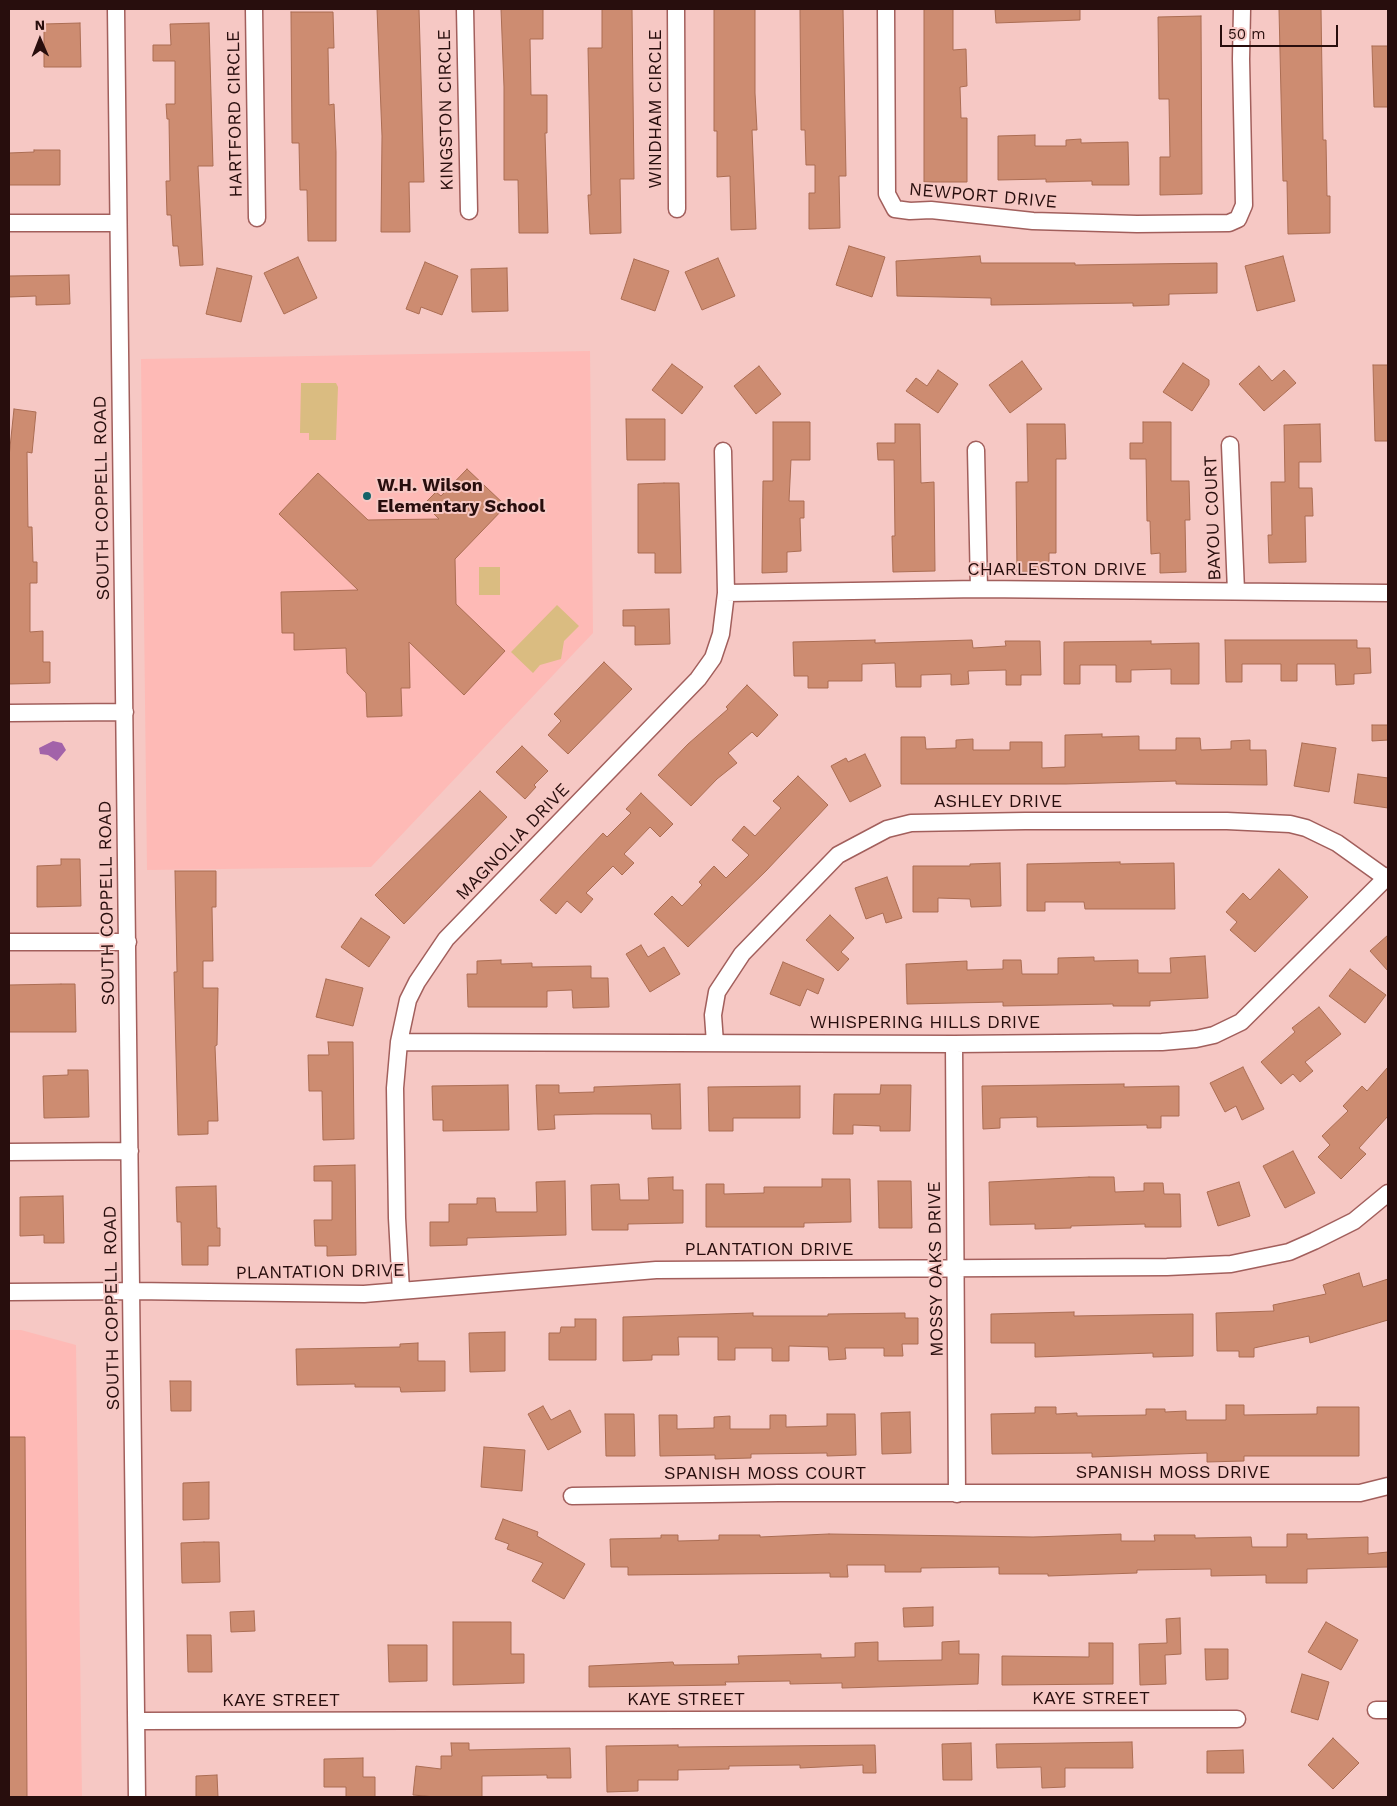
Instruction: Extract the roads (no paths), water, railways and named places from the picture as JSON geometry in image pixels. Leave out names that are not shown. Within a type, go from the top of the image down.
[{"type":"street","name":"SOUTH COPPELL ROAD","points":[[116,9],[137,1797]]},
{"type":"street","name":"HARTFORD CIRCLE","points":[[254,9],[257,218]]},
{"type":"street","name":"KINGSTON CIRCLE","points":[[465,9],[468,210]]},
{"type":"street","name":"WINDHAM CIRCLE","points":[[676,9],[677,209]]},
{"type":"street","name":"NEWPORT DRIVE","points":[[886,9],[887,194],[895,209],[910,212],[931,210],[1081,224],[1229,223],[1238,219],[1244,204],[1241,59],[1242,9]]},
{"type":"street","points":[[9,224],[118,223]]},
{"type":"street","name":"BAYOU COURT","points":[[1230,444],[1236,591]]},
{"type":"street","points":[[976,450],[979,589]]},
{"type":"street","name":"MAGNOLIA DRIVE","points":[[402,1291],[397,1218],[395,1088],[399,1042],[408,1000],[417,982],[446,939],[698,679],[713,658],[721,634],[726,594],[723,451]]},
{"type":"street","name":"CHARLESTON DRIVE","points":[[726,594],[979,589],[1388,593]]},
{"type":"street","points":[[9,713],[125,712]]},
{"type":"street","name":"ASHLEY DRIVE","points":[[715,1043],[713,1016],[717,992],[742,954],[838,855],[887,829],[911,823],[1227,821],[1290,824],[1306,828],[1337,843],[1387,877]]},
{"type":"street","name":"WHISPERING HILLS DRIVE","points":[[399,1042],[954,1044],[1162,1042],[1196,1039],[1214,1035],[1241,1022],[1387,877]]},
{"type":"street","points":[[9,942],[128,942]]},
{"type":"street","name":"MOSSY OAKS DRIVE","points":[[954,1044],[957,1494]]},
{"type":"street","points":[[9,1152],[130,1151]]},
{"type":"street","name":"PLANTATION DRIVE","points":[[9,1292],[132,1291],[312,1295],[402,1291],[656,1270],[1167,1267],[1231,1264],[1289,1252],[1314,1241],[1354,1221],[1388,1193]]},
{"type":"street","name":"SPANISH MOSS DRIVE","points":[[957,1494],[1360,1493],[1388,1486]]},
{"type":"street","name":"SPANISH MOSS COURT","points":[[572,1496],[779,1493],[957,1494]]},
{"type":"street","name":"KAYE STREET","points":[[136,1721],[1237,1719]]},
{"type":"place","name":"W.H. Wilson Elementary School","points":[[367,496]]}]
